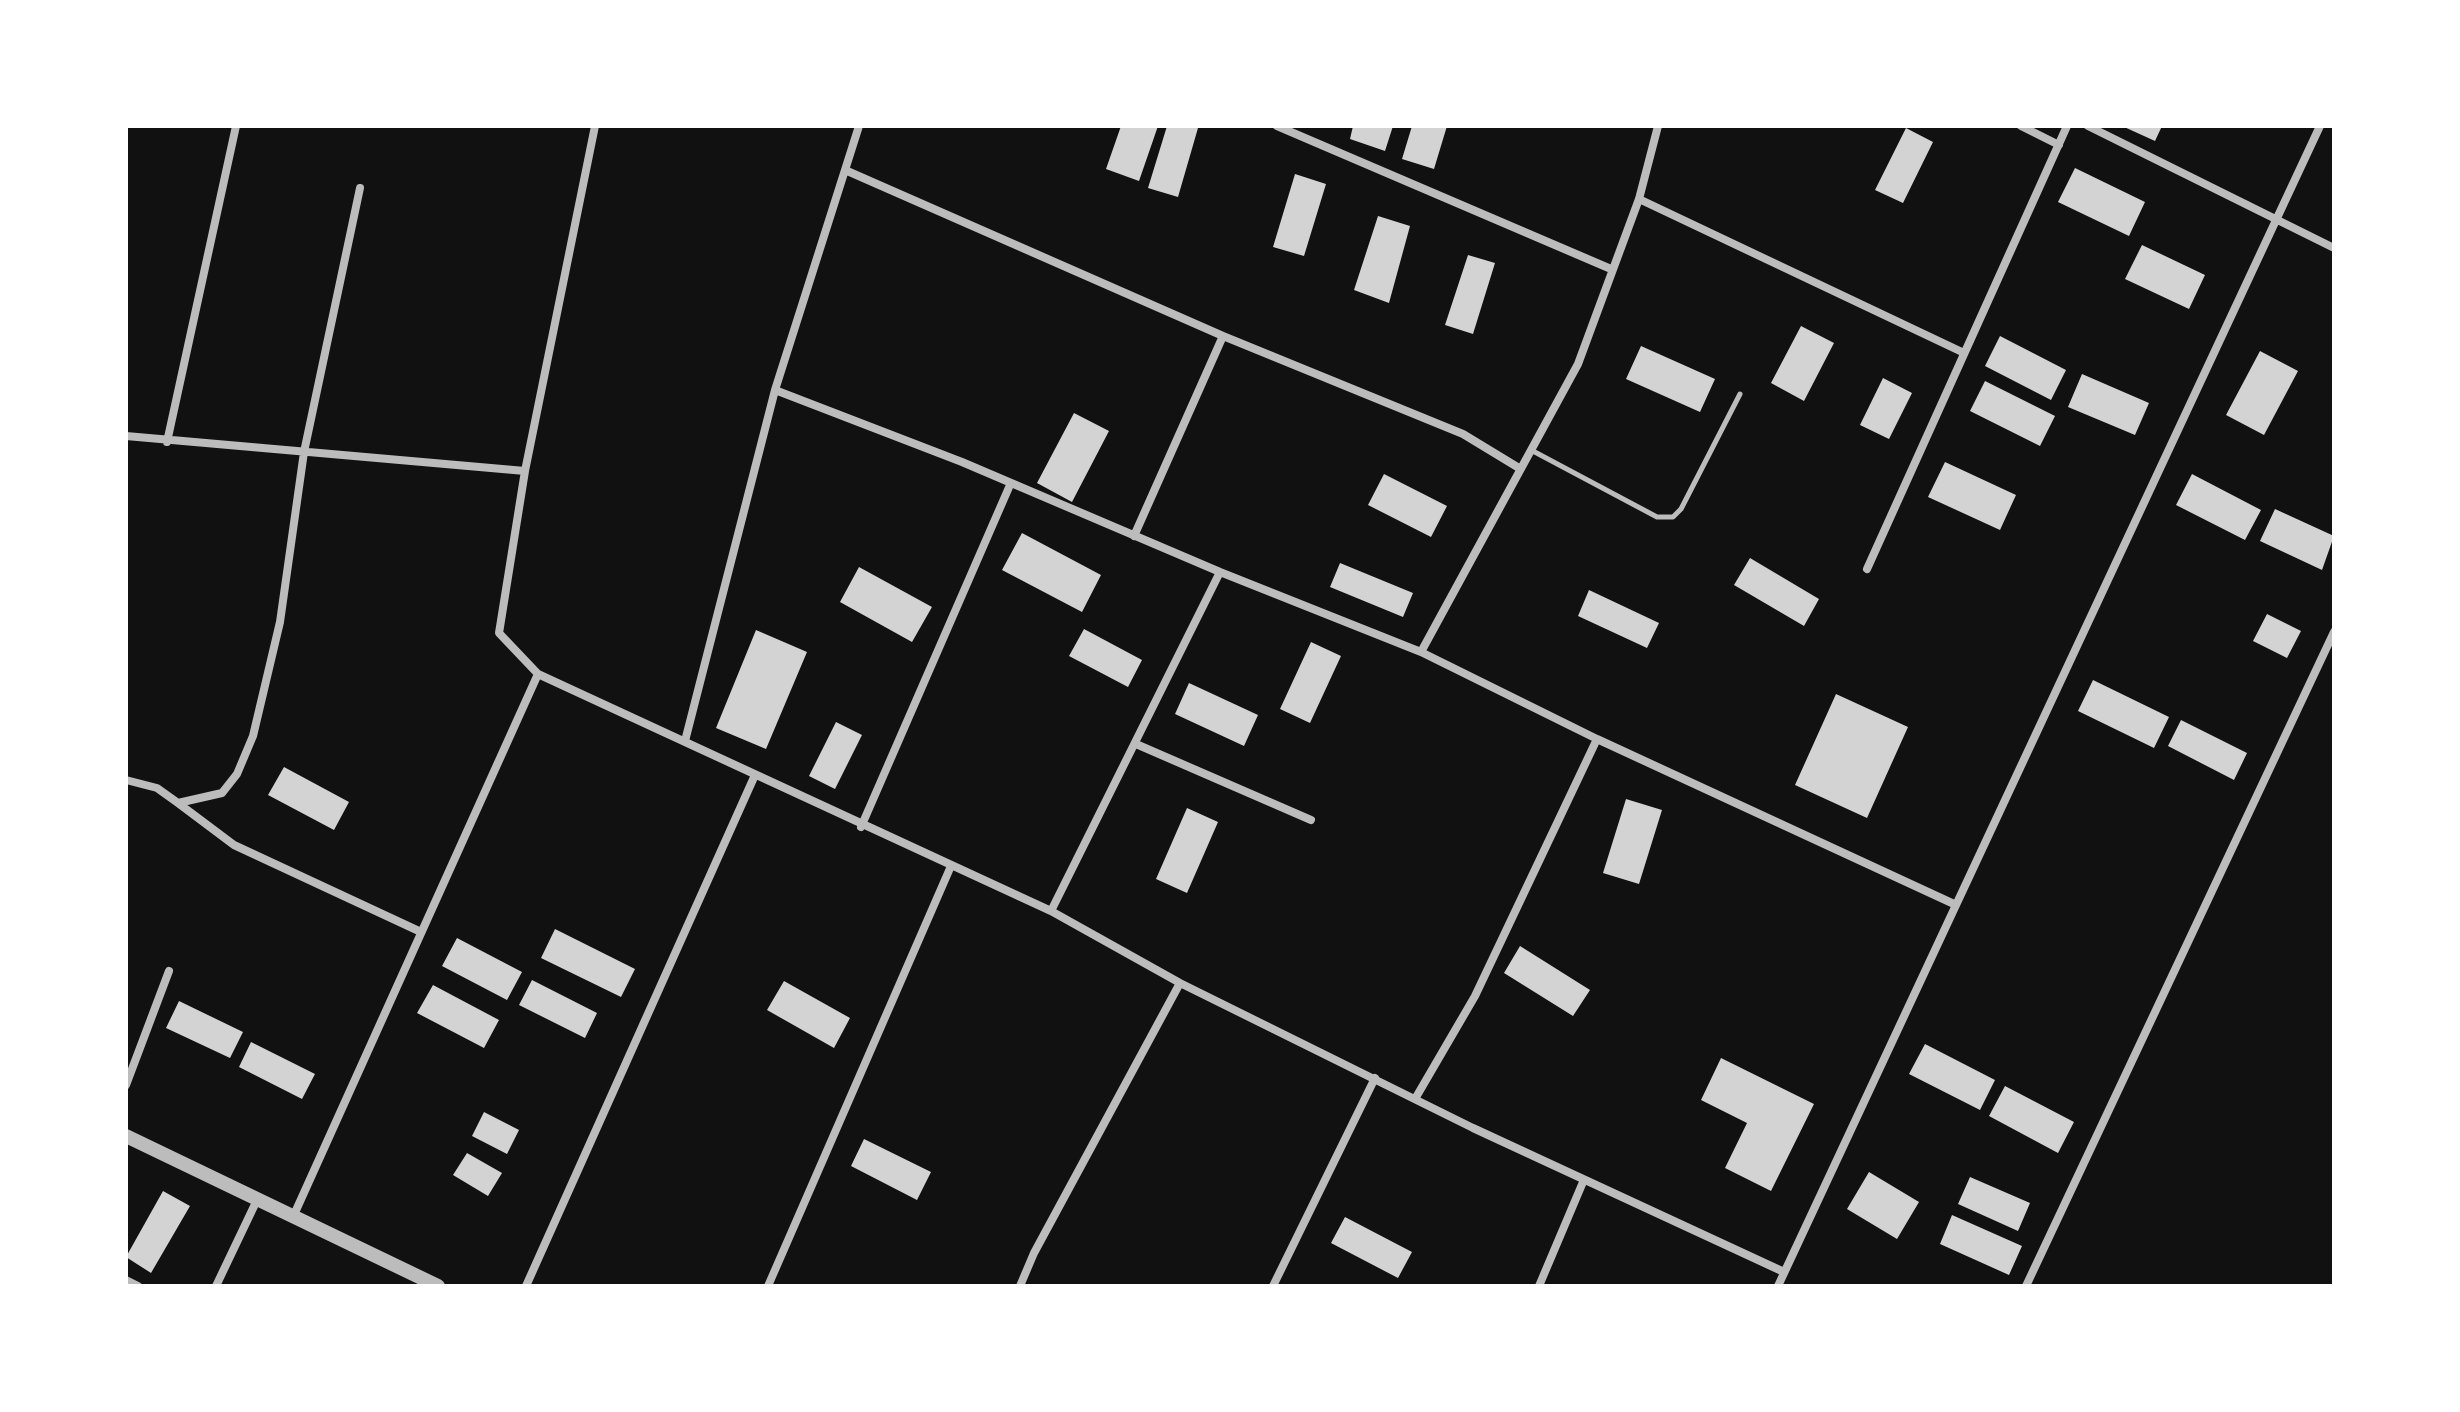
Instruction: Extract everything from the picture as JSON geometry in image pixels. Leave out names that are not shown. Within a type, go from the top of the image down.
[{"type":"street","points":[[167,442],[236,126]]},
{"type":"street","points":[[595,126],[525,471],[499,633],[538,674],[861,827],[1051,911],[1180,983],[1583,1182],[1784,1272]]},
{"type":"street","points":[[685,741],[775,390],[859,126]]},
{"type":"street","points":[[1277,126],[1611,269]]},
{"type":"street","points":[[1421,652],[1578,364],[1639,199],[1658,126]]},
{"type":"street","points":[[2021,126],[2059,145]]},
{"type":"street","points":[[1867,569],[1962,352],[2067,126]]},
{"type":"street","points":[[2088,126],[2274,221],[2334,248]]},
{"type":"street","points":[[1778,1286],[2320,126]]},
{"type":"street","points":[[845,170],[1223,336],[1463,434],[1519,468]]},
{"type":"street","points":[[178,803],[222,793],[237,774],[253,736],[280,622],[304,452],[360,188]]},
{"type":"street","points":[[1639,199],[1962,352]]},
{"type":"street","points":[[1134,536],[1223,336]]},
{"type":"street","points":[[775,390],[962,462],[1220,572],[1421,652],[1597,739],[1954,904]]},
{"type":"street","points":[[126,436],[525,471]]},
{"type":"street","points":[[861,827],[1010,485]]},
{"type":"street","points":[[1051,911],[1220,572]]},
{"type":"street","points":[[2026,1286],[2334,632]]},
{"type":"street","points":[[293,1218],[538,674]]},
{"type":"street","points":[[1415,1099],[1475,996],[1597,739]]},
{"type":"street","points":[[1136,744],[1311,820]]},
{"type":"street","points":[[526,1286],[755,775]]},
{"type":"street","points":[[126,780],[157,788],[234,845],[421,932]]},
{"type":"street","points":[[768,1286],[951,866]]},
{"type":"street","points":[[126,1085],[169,971]]},
{"type":"street","points":[[1020,1286],[1034,1253],[1180,983]]},
{"type":"street","points":[[1273,1286],[1375,1078]]},
{"type":"street","points":[[126,1136],[438,1286]]},
{"type":"street","points":[[1539,1286],[1583,1182]]},
{"type":"street","points":[[216,1286],[257,1200]]},
{"type":"street","points":[[126,1280],[138,1286]]},
{"type":"lane","points":[[1531,450],[1657,517],[1673,517],[1681,509],[1740,394]]},
{"type":"building","points":[[1121,126],[1158,126],[1139,181],[1106,169]]},
{"type":"building","points":[[1167,126],[1198,128],[1178,197],[1148,188]]},
{"type":"building","points":[[1353,126],[1393,126],[1385,151],[1350,139]]},
{"type":"building","points":[[1412,126],[1447,126],[1434,169],[1402,159]]},
{"type":"building","points":[[2122,126],[2162,126],[2155,141]]},
{"type":"building","points":[[1906,128],[1933,142],[1903,203],[1875,190]]},
{"type":"building","points":[[2075,168],[2145,202],[2129,236],[2058,202]]},
{"type":"building","points":[[1295,174],[1326,184],[1304,256],[1273,247]]},
{"type":"building","points":[[1378,216],[1410,226],[1389,303],[1354,290]]},
{"type":"building","points":[[2142,245],[2205,275],[2189,309],[2125,279]]},
{"type":"building","points":[[1468,255],[1495,263],[1473,334],[1445,325]]},
{"type":"building","points":[[1801,326],[1834,343],[1804,401],[1771,383]]},
{"type":"building","points":[[2000,336],[2066,370],[2051,400],[1985,366]]},
{"type":"building","points":[[1641,346],[1715,379],[1700,412],[1626,379]]},
{"type":"building","points":[[2260,351],[2298,371],[2264,435],[2226,415]]},
{"type":"building","points":[[2082,374],[2149,403],[2135,435],[2068,407]]},
{"type":"building","points":[[1883,378],[1912,393],[1889,439],[1860,425]]},
{"type":"building","points":[[1985,381],[2055,416],[2040,446],[1970,411]]},
{"type":"building","points":[[1074,413],[1109,431],[1072,502],[1037,483]]},
{"type":"building","points":[[1945,462],[2016,495],[2000,530],[1928,497]]},
{"type":"building","points":[[1384,474],[1447,506],[1431,537],[1368,505]]},
{"type":"building","points":[[2192,474],[2261,510],[2245,540],[2176,505]]},
{"type":"building","points":[[2275,509],[2334,536],[2322,570],[2260,541]]},
{"type":"building","points":[[1022,533],[1101,575],[1082,612],[1002,570]]},
{"type":"building","points":[[1750,558],[1819,599],[1804,626],[1734,585]]},
{"type":"building","points":[[1340,563],[1413,593],[1403,617],[1330,587]]},
{"type":"building","points":[[859,567],[932,607],[912,642],[840,602]]},
{"type":"building","points":[[1589,590],[1659,623],[1647,648],[1578,616]]},
{"type":"building","points":[[2267,614],[2301,631],[2287,658],[2253,641]]},
{"type":"building","points":[[1084,629],[1142,660],[1128,687],[1069,656]]},
{"type":"building","points":[[756,630],[807,652],[766,749],[716,728]]},
{"type":"building","points":[[1311,642],[1341,656],[1310,723],[1280,709]]},
{"type":"building","points":[[2093,680],[2169,717],[2154,748],[2078,711]]},
{"type":"building","points":[[1189,683],[1258,715],[1244,746],[1175,714]]},
{"type":"building","points":[[1836,694],[1908,727],[1867,818],[1795,785]]},
{"type":"building","points":[[2181,720],[2247,753],[2234,780],[2168,746]]},
{"type":"building","points":[[836,722],[862,735],[835,789],[809,776]]},
{"type":"building","points":[[284,767],[349,802],[334,830],[268,795]]},
{"type":"building","points":[[1626,799],[1662,810],[1639,884],[1603,873]]},
{"type":"building","points":[[1187,808],[1218,822],[1187,893],[1156,879]]},
{"type":"building","points":[[555,929],[635,969],[621,997],[541,958]]},
{"type":"building","points":[[457,938],[522,972],[507,1000],[442,966]]},
{"type":"building","points":[[1520,946],[1590,990],[1573,1016],[1504,973]]},
{"type":"building","points":[[532,980],[597,1013],[585,1038],[519,1005]]},
{"type":"building","points":[[784,981],[850,1018],[834,1048],[767,1010]]},
{"type":"building","points":[[433,985],[499,1020],[484,1048],[417,1013]]},
{"type":"building","points":[[179,1001],[243,1032],[230,1058],[166,1028]]},
{"type":"building","points":[[251,1042],[315,1074],[302,1099],[239,1067]]},
{"type":"building","points":[[1925,1044],[1995,1080],[1980,1110],[1909,1074]]},
{"type":"building","points":[[1721,1058],[1814,1104],[1771,1191],[1725,1168],[1747,1123],[1701,1100]]},
{"type":"building","points":[[2005,1086],[2074,1122],[2058,1153],[1989,1116]]},
{"type":"building","points":[[484,1112],[519,1130],[507,1154],[472,1136]]},
{"type":"building","points":[[864,1139],[931,1172],[917,1200],[851,1166]]},
{"type":"building","points":[[467,1153],[502,1173],[488,1196],[453,1175]]},
{"type":"building","points":[[1869,1172],[1919,1202],[1897,1239],[1847,1209]]},
{"type":"building","points":[[1970,1177],[2030,1203],[2018,1231],[1958,1204]]},
{"type":"building","points":[[163,1191],[190,1206],[151,1273],[126,1257]]},
{"type":"building","points":[[1952,1215],[2022,1246],[2009,1275],[1940,1244]]},
{"type":"building","points":[[1345,1217],[1412,1252],[1398,1278],[1331,1243]]}]
